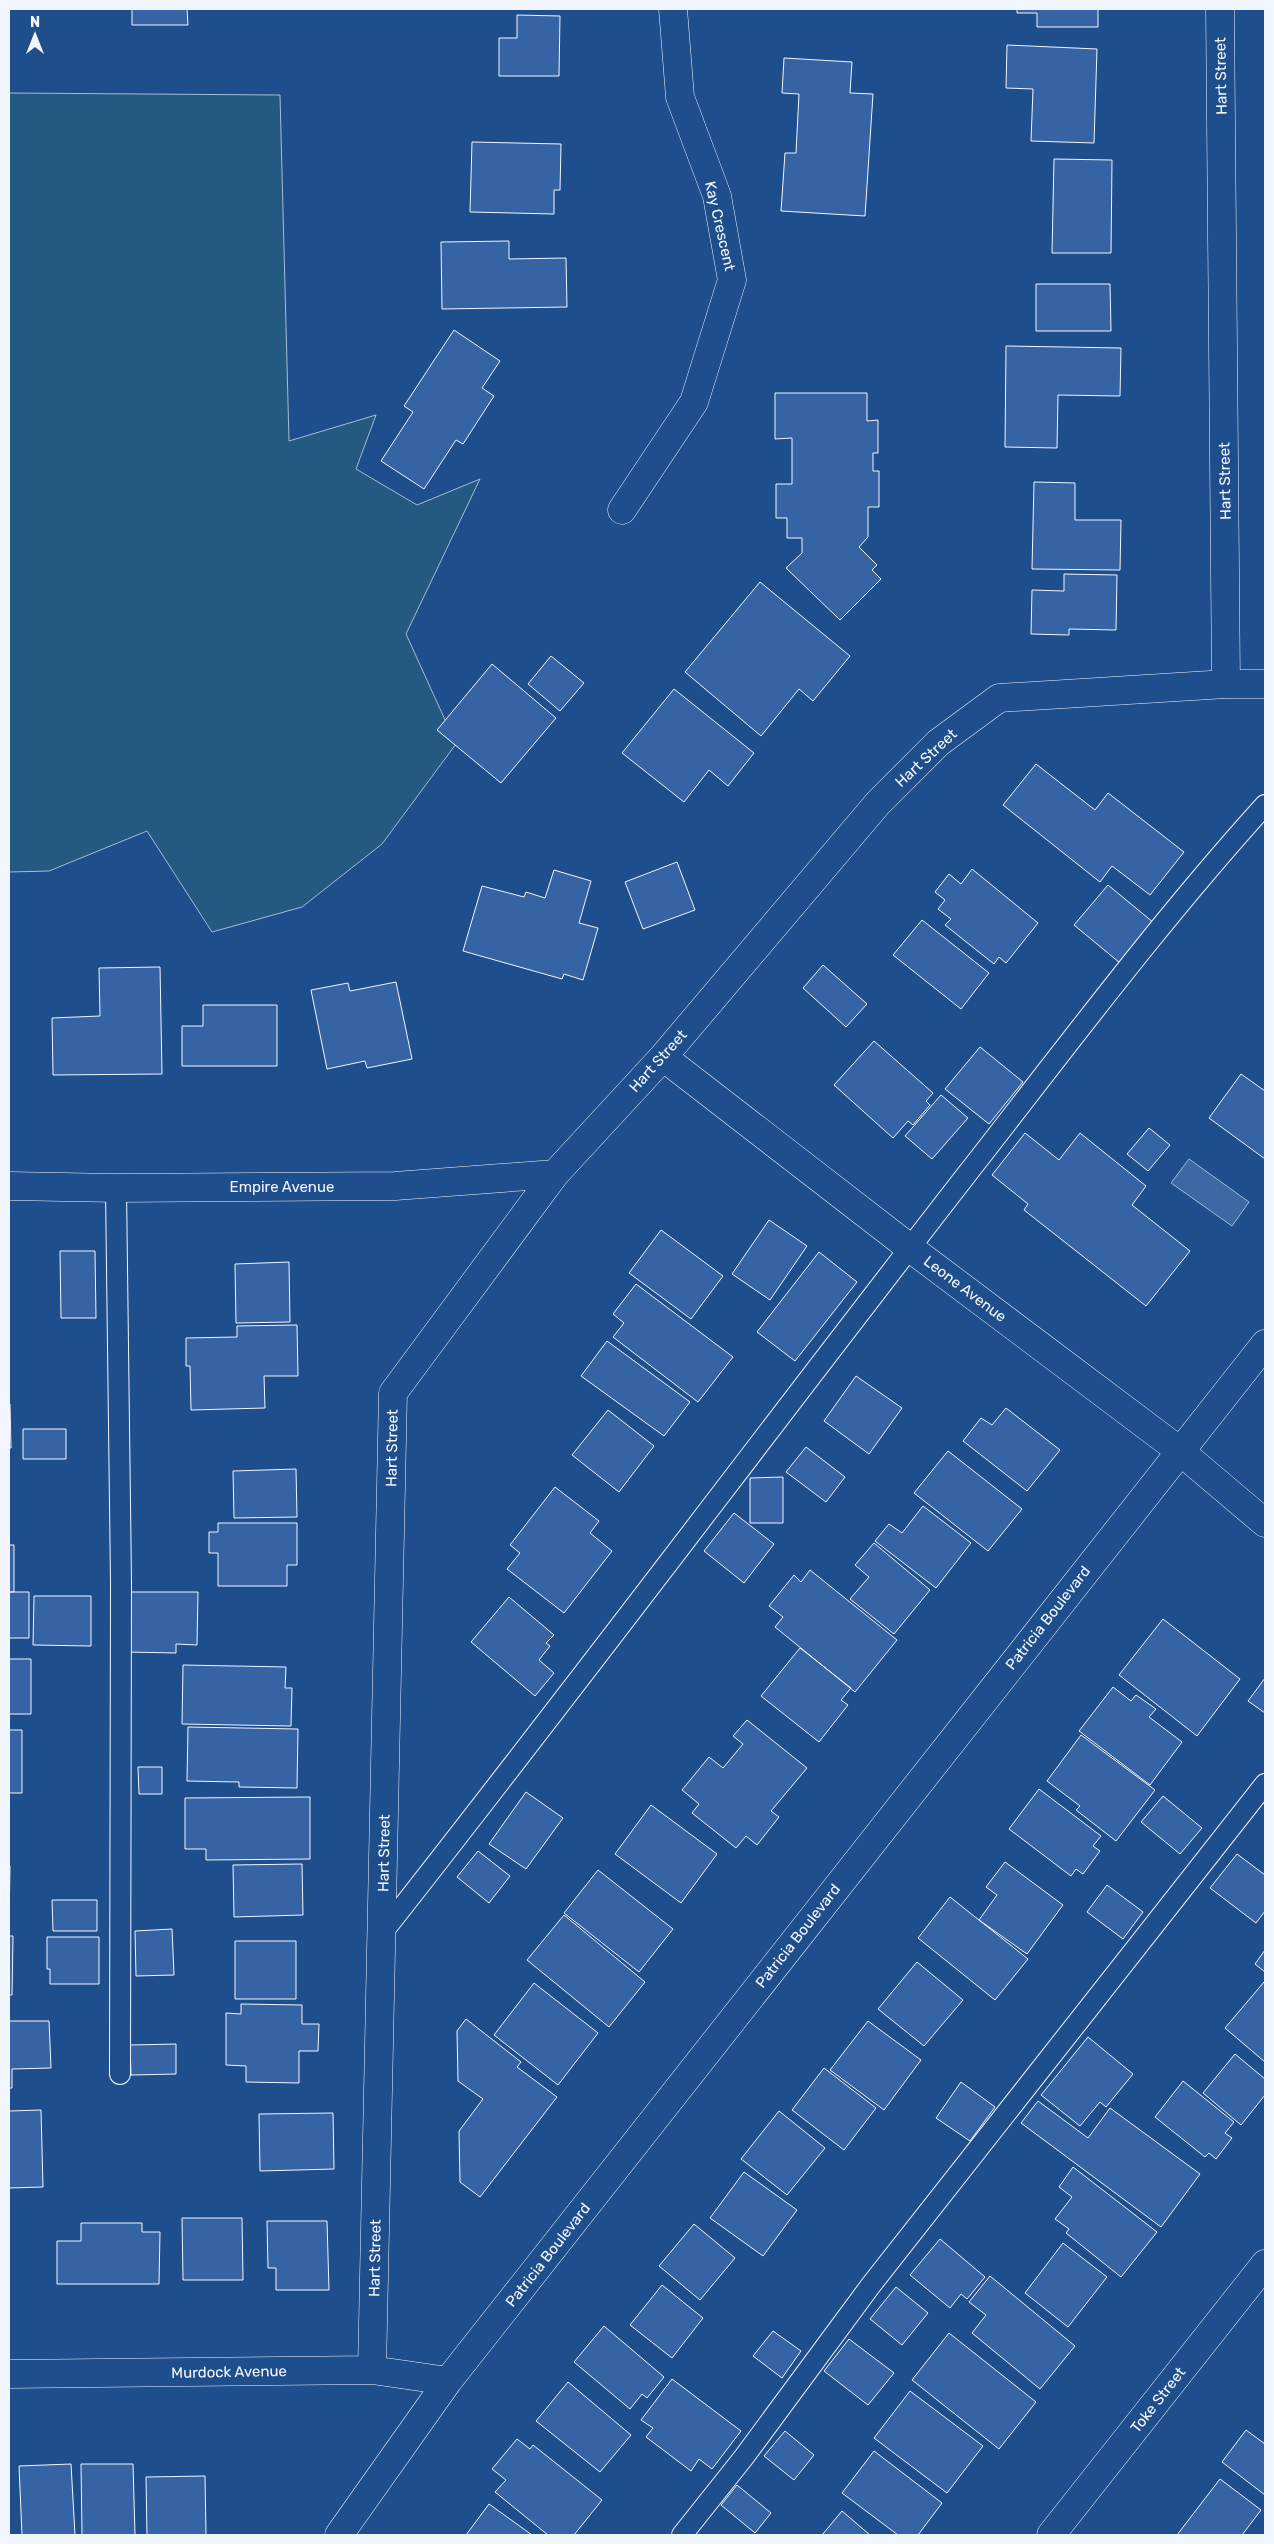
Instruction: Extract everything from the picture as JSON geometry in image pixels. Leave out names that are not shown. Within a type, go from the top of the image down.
[{"type":"street","name":"Kay Crescent","points":[[622,510],[694,402],[732,280],[717,196],[680,97],[673,9]]},
{"type":"street","name":"Hart Street","points":[[372,2370],[393,1393],[555,1174],[663,1057],[878,803],[938,743],[999,698],[1226,684],[1220,9]]},
{"type":"street","points":[[1226,684],[1265,684]]},
{"type":"street","name":"Leone Avenue","points":[[663,1057],[910,1248],[1180,1451],[1265,1523]]},
{"type":"street","name":"Empire Avenue","points":[[9,1186],[116,1188],[395,1186],[555,1174]]},
{"type":"street","name":"Patricia Boulevard","points":[[339,2535],[448,2381],[1265,1344]]},
{"type":"street","name":"Toke Street","points":[[1051,2535],[1265,2264]]},
{"type":"street","name":"Murdock Avenue","points":[[9,2374],[372,2370],[448,2381]]},
{"type":"lane","points":[[382,1933],[493,1792],[910,1248],[1208,868],[1265,804]]},
{"type":"lane","points":[[116,1188],[121,1583],[120,2074]]},
{"type":"lane","points":[[682,2535],[744,2457],[871,2284],[1265,1784]]},
{"type":"shaded area","points":[[9,93],[280,95],[289,441],[376,415],[356,469],[417,505],[480,479],[406,634],[456,744],[382,844],[302,907],[212,932],[147,831],[49,871],[9,872]]},
{"type":"shaded area","points":[[1189,1159],[1249,1202],[1232,1226],[1171,1183]]},
{"type":"building","points":[[132,9],[187,9],[188,25],[132,25]]},
{"type":"building","points":[[1017,9],[1098,9],[1098,27],[1037,27],[1037,13],[1017,13]]},
{"type":"building","points":[[517,15],[560,16],[559,76],[499,76],[499,38],[517,38]]},
{"type":"building","points":[[1007,45],[1097,49],[1094,143],[1031,141],[1033,89],[1006,88]]},
{"type":"building","points":[[784,58],[852,62],[850,93],[873,94],[865,216],[781,211],[785,153],[796,153],[799,94],[782,93]]},
{"type":"building","points":[[472,142],[561,144],[560,190],[554,190],[554,214],[470,212]]},
{"type":"building","points":[[1054,159],[1112,160],[1111,253],[1052,253]]},
{"type":"building","points":[[509,241],[509,259],[566,258],[567,307],[442,309],[441,242]]},
{"type":"building","points":[[1036,284],[1110,284],[1111,331],[1036,331]]},
{"type":"building","points":[[454,330],[500,361],[482,388],[494,396],[463,444],[456,440],[424,489],[381,461],[413,412],[404,406]]},
{"type":"building","points":[[1006,346],[1121,348],[1120,396],[1058,395],[1057,448],[1005,447]]},
{"type":"building","points":[[775,393],[867,393],[867,421],[878,420],[878,453],[873,453],[873,471],[879,471],[879,507],[868,507],[868,537],[859,547],[877,565],[872,570],[881,579],[840,620],[786,568],[802,553],[802,538],[787,538],[787,518],[776,518],[776,484],[792,484],[792,438],[775,439]]},
{"type":"building","points":[[1034,482],[1075,483],[1075,520],[1121,520],[1120,570],[1032,569]]},
{"type":"building","points":[[1064,574],[1117,575],[1116,630],[1069,629],[1069,635],[1031,634],[1032,590],[1064,591]]},
{"type":"building","points":[[760,582],[850,656],[813,701],[799,689],[761,736],[685,672]]},
{"type":"building","points":[[551,656],[584,683],[560,711],[528,684]]},
{"type":"building","points":[[492,664],[556,718],[501,783],[437,730]]},
{"type":"building","points":[[674,689],[754,753],[728,786],[709,770],[684,802],[622,753]]},
{"type":"building","points":[[1036,764],[1095,810],[1108,793],[1184,852],[1150,895],[1112,866],[1100,882],[1003,805]]},
{"type":"building","points":[[677,862],[695,910],[643,929],[625,882]]},
{"type":"building","points":[[972,869],[1038,923],[1006,963],[999,957],[994,964],[945,925],[951,919],[938,909],[945,900],[935,892],[949,874],[961,884]]},
{"type":"building","points":[[554,870],[591,881],[579,923],[598,928],[583,980],[564,974],[562,979],[463,951],[482,886],[524,897],[526,892],[545,898]]},
{"type":"building","points":[[1108,885],[1154,923],[1120,963],[1074,925]]},
{"type":"building","points":[[922,920],[989,973],[961,1009],[893,955]]},
{"type":"building","points":[[823,965],[867,1004],[846,1027],[803,988]]},
{"type":"building","points":[[160,967],[162,1074],[53,1075],[52,1018],[100,1016],[99,968]]},
{"type":"building","points":[[396,982],[412,1059],[367,1068],[365,1061],[327,1069],[311,990],[348,983],[350,991]]},
{"type":"building","points":[[203,1005],[277,1005],[277,1066],[182,1066],[182,1026],[203,1026]]},
{"type":"building","points":[[874,1041],[933,1093],[926,1101],[930,1105],[913,1125],[908,1121],[893,1138],[834,1085]]},
{"type":"building","points":[[980,1047],[1023,1082],[989,1124],[945,1089]]},
{"type":"building","points":[[1241,1074],[1265,1091],[1265,1159],[1209,1118]]},
{"type":"building","points":[[941,1095],[968,1118],[932,1159],[905,1136]]},
{"type":"building","points":[[1149,1128],[1170,1145],[1148,1171],[1127,1154]]},
{"type":"building","points":[[1025,1133],[1059,1160],[1080,1133],[1146,1186],[1132,1205],[1190,1251],[1146,1306],[1024,1210],[1028,1204],[992,1175]]},
{"type":"building","points":[[769,1220],[807,1246],[770,1300],[732,1274]]},
{"type":"building","points":[[661,1230],[723,1276],[691,1319],[629,1273]]},
{"type":"building","points":[[60,1251],[95,1251],[96,1318],[61,1318]]},
{"type":"building","points":[[819,1252],[857,1282],[795,1361],[757,1332]]},
{"type":"building","points":[[289,1262],[290,1322],[236,1323],[235,1264]]},
{"type":"building","points":[[636,1284],[733,1357],[698,1402],[613,1337],[624,1323],[613,1314]]},
{"type":"building","points":[[297,1325],[298,1376],[264,1376],[265,1408],[191,1410],[190,1366],[186,1366],[186,1338],[237,1337],[237,1326]]},
{"type":"building","points":[[607,1341],[690,1402],[664,1436],[581,1376]]},
{"type":"building","points":[[856,1376],[902,1408],[869,1454],[824,1421]]},
{"type":"building","points":[[10,1404],[11,1448],[9,1448]]},
{"type":"building","points":[[1006,1408],[1060,1450],[1027,1491],[963,1441],[981,1418],[992,1425]]},
{"type":"building","points":[[608,1410],[654,1446],[619,1492],[572,1455]]},
{"type":"building","points":[[23,1429],[66,1429],[66,1459],[23,1459]]},
{"type":"building","points":[[806,1447],[845,1477],[826,1502],[786,1472]]},
{"type":"building","points":[[948,1451],[1022,1509],[988,1551],[914,1493]]},
{"type":"building","points":[[296,1469],[297,1517],[234,1518],[233,1471]]},
{"type":"building","points":[[783,1477],[783,1523],[750,1523],[750,1478]]},
{"type":"building","points":[[555,1487],[599,1521],[590,1533],[612,1551],[564,1613],[507,1569],[520,1553],[510,1545]]},
{"type":"building","points":[[923,1506],[971,1543],[936,1588],[875,1541],[889,1524],[902,1533]]},
{"type":"building","points":[[734,1513],[774,1544],[744,1583],[704,1551]]},
{"type":"building","points":[[218,1523],[297,1523],[297,1565],[287,1565],[287,1586],[218,1586],[218,1553],[209,1553],[209,1532],[218,1532]]},
{"type":"building","points":[[874,1543],[930,1590],[894,1634],[850,1599],[869,1577],[855,1565]]},
{"type":"building","points":[[9,1545],[14,1545],[14,1592],[9,1592]]},
{"type":"building","points":[[810,1570],[897,1640],[855,1692],[775,1627],[783,1617],[769,1606],[794,1575],[801,1582]]},
{"type":"building","points":[[9,1592],[29,1592],[29,1638],[9,1638]]},
{"type":"building","points":[[127,1592],[198,1592],[197,1645],[176,1644],[176,1653],[127,1652]]},
{"type":"building","points":[[34,1596],[91,1596],[91,1646],[33,1645]]},
{"type":"building","points":[[509,1597],[554,1635],[546,1643],[550,1646],[539,1660],[554,1673],[535,1696],[471,1642]]},
{"type":"building","points":[[1163,1619],[1240,1679],[1197,1736],[1119,1675]]},
{"type":"building","points":[[800,1648],[851,1688],[841,1700],[848,1705],[819,1742],[761,1696]]},
{"type":"building","points":[[9,1659],[31,1659],[31,1714],[9,1714]]},
{"type":"building","points":[[183,1665],[286,1667],[285,1688],[292,1688],[291,1726],[182,1724]]},
{"type":"building","points":[[1265,1678],[1265,1713],[1248,1701]]},
{"type":"building","points":[[1113,1687],[1131,1701],[1136,1695],[1156,1709],[1149,1717],[1182,1742],[1150,1785],[1079,1731]]},
{"type":"building","points":[[747,1720],[807,1768],[771,1811],[779,1817],[757,1845],[746,1836],[736,1848],[692,1813],[699,1804],[682,1790],[709,1757],[723,1768],[743,1744],[733,1736]]},
{"type":"building","points":[[188,1727],[298,1729],[297,1788],[239,1787],[239,1782],[187,1781]]},
{"type":"building","points":[[9,1730],[22,1730],[22,1793],[9,1793]]},
{"type":"building","points":[[1081,1735],[1155,1790],[1116,1841],[1076,1810],[1080,1806],[1047,1781]]},
{"type":"building","points":[[138,1767],[162,1767],[162,1794],[139,1794]]},
{"type":"building","points":[[1039,1789],[1101,1836],[1093,1846],[1100,1851],[1083,1874],[1076,1869],[1071,1876],[1009,1829]]},
{"type":"building","points":[[526,1792],[563,1818],[526,1869],[489,1844]]},
{"type":"building","points":[[1163,1796],[1202,1828],[1180,1854],[1141,1822]]},
{"type":"building","points":[[310,1797],[310,1859],[206,1860],[206,1849],[185,1849],[185,1798]]},
{"type":"building","points":[[651,1805],[717,1854],[681,1903],[615,1854]]},
{"type":"building","points":[[478,1851],[510,1876],[489,1903],[457,1877]]},
{"type":"building","points":[[1237,1854],[1265,1875],[1265,1911],[1256,1923],[1210,1888]]},
{"type":"building","points":[[1005,1862],[1063,1905],[1027,1954],[979,1920],[997,1895],[986,1887]]},
{"type":"building","points":[[302,1864],[303,1915],[234,1917],[233,1865]]},
{"type":"building","points":[[9,1866],[10,1866],[9,1924]]},
{"type":"building","points":[[598,1870],[673,1929],[639,1972],[564,1913]]},
{"type":"building","points":[[1107,1885],[1143,1912],[1123,1939],[1087,1912]]},
{"type":"building","points":[[950,1897],[1028,1959],[995,2000],[918,1938]]},
{"type":"building","points":[[52,1900],[97,1900],[97,1931],[53,1931]]},
{"type":"building","points":[[564,1915],[645,1982],[609,2027],[527,1960]]},
{"type":"building","points":[[172,1929],[174,1975],[136,1976],[135,1931]]},
{"type":"building","points":[[9,1936],[13,1936],[12,1995],[9,1995]]},
{"type":"building","points":[[47,1937],[99,1937],[99,1984],[50,1984],[50,1969],[47,1969]]},
{"type":"building","points":[[235,1941],[296,1941],[296,1999],[235,1999]]},
{"type":"building","points":[[1265,1950],[1265,1972],[1255,1964]]},
{"type":"building","points":[[917,1962],[963,2000],[924,2046],[878,2009]]},
{"type":"building","points":[[1265,1982],[1265,2062],[1225,2028]]},
{"type":"building","points":[[534,1983],[598,2033],[558,2085],[494,2035]]},
{"type":"building","points":[[241,2004],[302,2005],[302,2024],[319,2024],[318,2051],[299,2051],[299,2083],[246,2082],[246,2066],[226,2065],[226,2013],[241,2014]]},
{"type":"building","points":[[466,2019],[521,2062],[517,2067],[557,2097],[480,2197],[460,2182],[459,2131],[483,2099],[458,2081],[457,2031]]},
{"type":"building","points":[[9,2021],[49,2021],[51,2068],[12,2069],[12,2088],[9,2088]]},
{"type":"building","points":[[868,2021],[921,2060],[884,2110],[830,2070]]},
{"type":"building","points":[[1088,2037],[1133,2074],[1106,2107],[1100,2102],[1080,2126],[1041,2095]]},
{"type":"building","points":[[176,2044],[176,2074],[131,2075],[130,2045]]},
{"type":"building","points":[[1235,2054],[1265,2079],[1265,2095],[1241,2125],[1203,2093]]},
{"type":"building","points":[[824,2068],[876,2108],[844,2150],[792,2110]]},
{"type":"building","points":[[1183,2081],[1234,2122],[1225,2133],[1232,2138],[1216,2159],[1209,2153],[1205,2157],[1155,2117]]},
{"type":"building","points":[[961,2082],[995,2107],[970,2141],[936,2118]]},
{"type":"building","points":[[1038,2101],[1088,2138],[1110,2108],[1200,2174],[1161,2227],[1021,2123]]},
{"type":"building","points":[[41,2110],[43,2187],[9,2188],[9,2111]]},
{"type":"building","points":[[779,2111],[825,2148],[787,2195],[741,2159]]},
{"type":"building","points":[[333,2113],[334,2169],[260,2171],[259,2114]]},
{"type":"building","points":[[1073,2167],[1157,2232],[1121,2277],[1066,2233],[1069,2229],[1055,2219],[1072,2197],[1059,2187]]},
{"type":"building","points":[[744,2172],[797,2210],[763,2256],[710,2218]]},
{"type":"building","points":[[182,2218],[242,2218],[243,2280],[183,2280]]},
{"type":"building","points":[[267,2221],[327,2221],[329,2290],[276,2290],[276,2268],[268,2268]]},
{"type":"building","points":[[81,2223],[142,2223],[142,2232],[160,2232],[159,2284],[57,2284],[57,2241],[81,2241]]},
{"type":"building","points":[[694,2224],[735,2258],[700,2300],[659,2266]]},
{"type":"building","points":[[940,2239],[985,2277],[967,2299],[961,2294],[950,2308],[910,2275]]},
{"type":"building","points":[[1063,2243],[1107,2277],[1068,2327],[1025,2293]]},
{"type":"building","points":[[990,2276],[1075,2346],[1040,2389],[972,2333],[986,2315],[969,2302]]},
{"type":"building","points":[[662,2285],[703,2318],[672,2358],[630,2325]]},
{"type":"building","points":[[896,2287],[928,2313],[902,2345],[870,2319]]},
{"type":"building","points":[[604,2326],[664,2377],[647,2398],[642,2394],[630,2409],[574,2362]]},
{"type":"building","points":[[773,2331],[801,2351],[782,2378],[753,2356]]},
{"type":"building","points":[[949,2333],[1036,2402],[999,2449],[912,2380]]},
{"type":"building","points":[[849,2339],[894,2373],[868,2405],[824,2371]]},
{"type":"building","points":[[672,2379],[741,2431],[712,2469],[699,2459],[691,2471],[646,2437],[653,2428],[641,2420]]},
{"type":"building","points":[[568,2382],[631,2435],[600,2472],[536,2421]]},
{"type":"building","points":[[910,2391],[983,2446],[947,2493],[874,2438]]},
{"type":"building","points":[[1246,2430],[1265,2444],[1265,2495],[1222,2462]]},
{"type":"building","points":[[785,2431],[814,2455],[794,2480],[764,2456]]},
{"type":"building","points":[[517,2439],[530,2449],[533,2445],[602,2500],[574,2535],[548,2535],[495,2492],[506,2480],[492,2469]]},
{"type":"building","points":[[874,2451],[942,2503],[918,2535],[898,2535],[842,2493]]},
{"type":"building","points":[[71,2464],[75,2535],[22,2535],[19,2466]]},
{"type":"building","points":[[81,2464],[133,2464],[135,2535],[82,2535]]},
{"type":"building","points":[[205,2476],[206,2535],[147,2535],[146,2477]]},
{"type":"building","points":[[1220,2479],[1261,2510],[1242,2535],[1177,2535]]},
{"type":"building","points":[[737,2485],[771,2513],[755,2533],[721,2505]]},
{"type":"building","points":[[489,2504],[532,2535],[466,2535]]},
{"type":"building","points":[[842,2511],[870,2535],[822,2535]]}]
